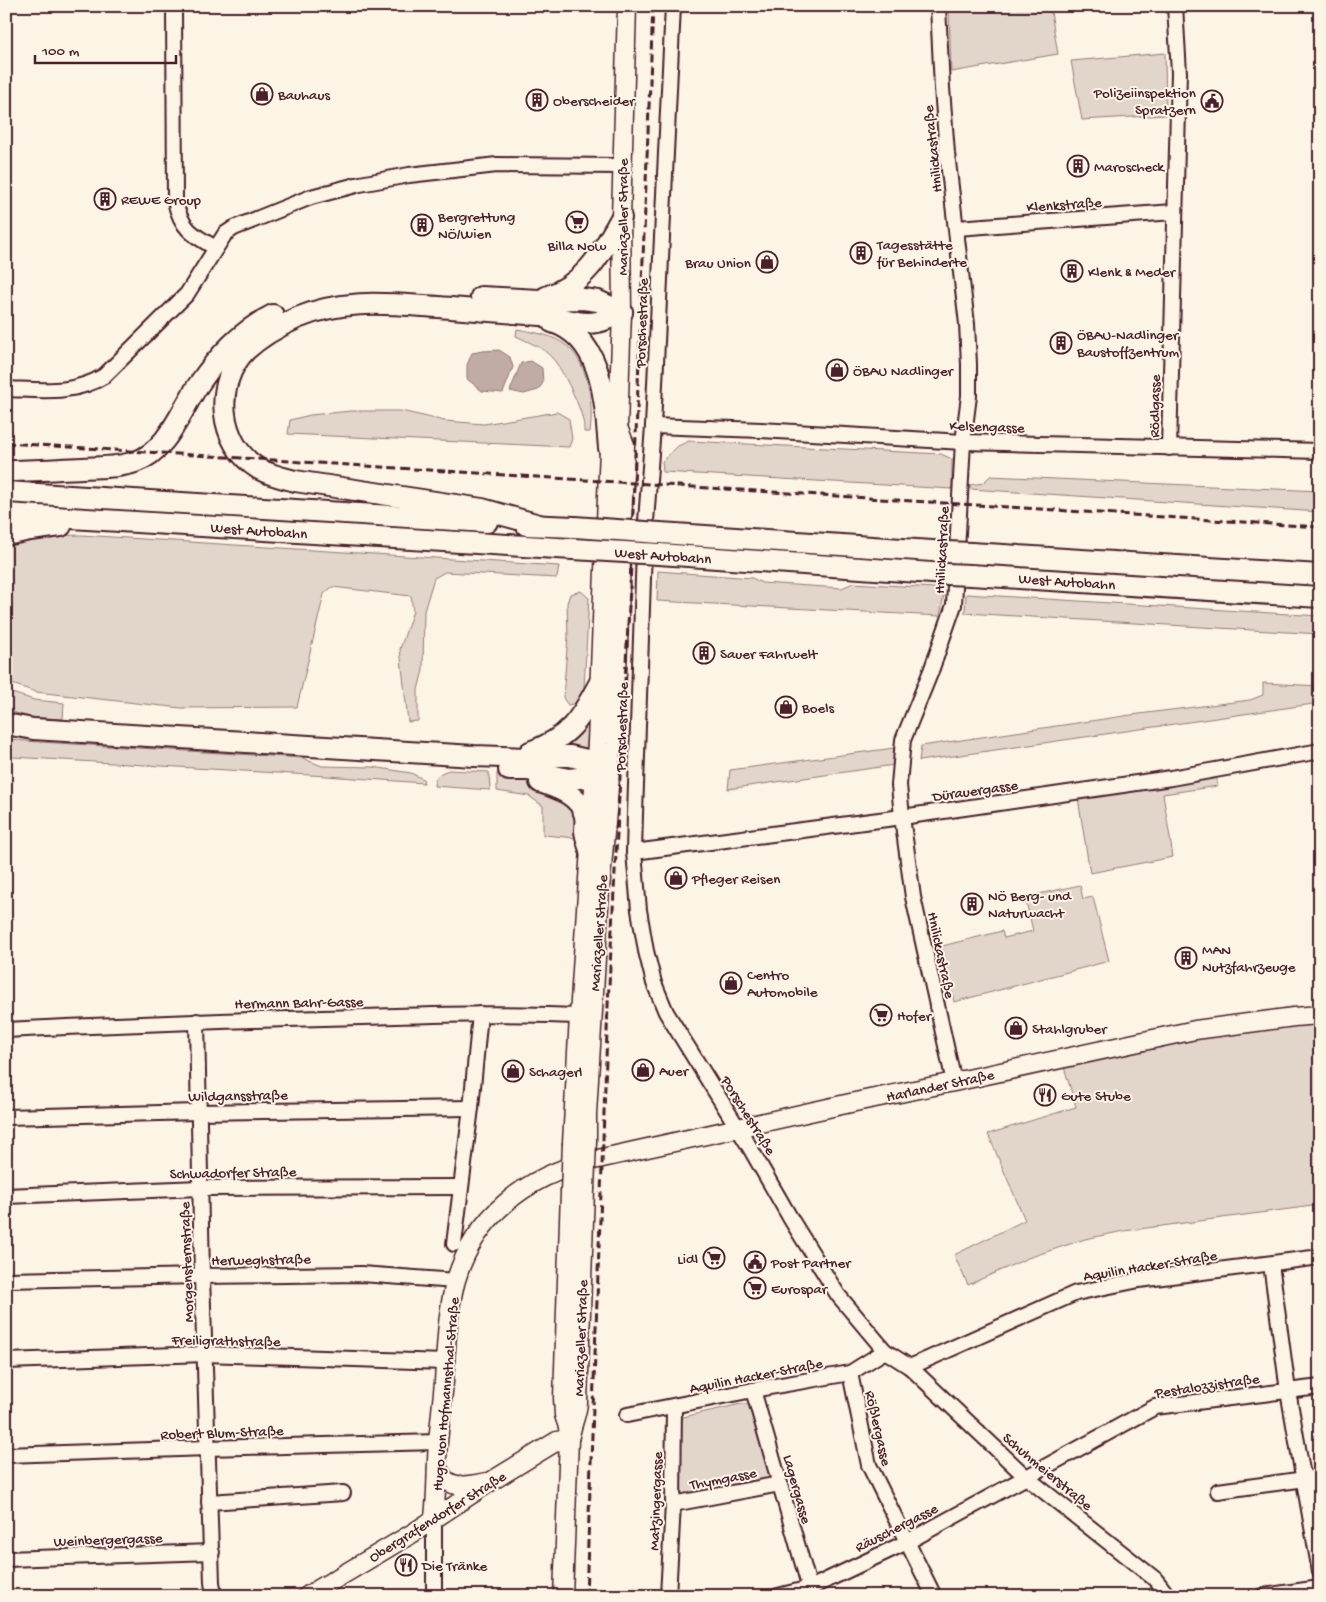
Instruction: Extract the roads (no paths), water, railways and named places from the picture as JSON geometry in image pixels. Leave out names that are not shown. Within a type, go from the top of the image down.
[{"type":"highway","points":[[538,300],[561,292],[584,275],[602,252],[621,218]]},
{"type":"highway","points":[[6,471],[116,466],[137,462],[159,446],[170,433],[198,386],[224,351],[246,332],[267,318],[296,305],[332,295],[363,292],[538,300],[583,299],[598,301],[622,312]]},
{"type":"highway","points":[[539,525],[482,509],[314,484],[274,475],[259,469],[247,460],[230,437],[224,417],[224,399],[227,384],[245,351],[262,337],[299,318],[347,304],[380,303],[542,315],[589,323],[605,320],[622,312]]},
{"type":"highway","points":[[521,314],[555,323],[571,333],[584,345],[594,361],[599,376],[604,399],[608,448]]},
{"type":"highway","name":"West Autobahn","points":[[6,492],[1320,575]]},
{"type":"highway","name":"West Autobahn","points":[[6,514],[1320,597]]},
{"type":"highway","points":[[6,535],[30,530],[126,521]]},
{"type":"highway","points":[[514,764],[558,740],[571,729],[587,708],[599,684]]},
{"type":"highway","points":[[6,724],[33,729],[474,756],[514,764],[573,798],[583,811],[590,850]]},
{"type":"highway","points":[[6,734],[21,737],[87,742],[498,768],[570,756],[591,761],[600,770]]},
{"type":"main road","name":"Mariazeller Straße","points":[[563,1596],[569,1439],[563,1398],[578,1190],[586,1016],[590,850],[600,770],[617,673],[625,446],[618,427],[622,312],[622,166],[627,6]]},
{"type":"main road","name":"Mariazeller Straße","points":[[586,1016],[600,889],[599,684],[608,448],[618,427]]},
{"type":"main road","name":"Harlander Straße","points":[[562,1168],[855,1102],[1214,1026],[1320,1016]]},
{"type":"main road","name":"Hugo von Hofmannsthal-Straße","points":[[434,1518],[445,1362],[452,1302],[461,1266],[474,1240],[503,1205],[527,1186],[562,1168]]},
{"type":"main road","name":"Obergrafendorfer Straße","points":[[306,1596],[412,1534],[490,1482],[557,1441],[569,1439]]},
{"type":"main road","points":[[437,1468],[446,1480],[453,1484],[490,1482]]},
{"type":"street","points":[[174,6],[175,201],[183,223],[193,235],[216,248]]},
{"type":"street","name":"Porschestraße","points":[[673,6],[654,426],[644,549],[634,852],[639,910],[646,952],[654,983],[666,1012],[739,1128],[792,1221],[838,1295],[885,1351],[910,1367]]},
{"type":"street","name":"Hnilickastraße","points":[[938,6],[947,153],[965,298],[969,364],[968,396],[962,442],[954,605],[931,671],[903,740],[899,785],[913,897],[954,1082]]},
{"type":"street","name":"Rödlgasse","points":[[1169,448],[1179,72],[1175,6]]},
{"type":"street","points":[[6,389],[62,390],[92,383],[104,376],[187,294],[226,234],[234,228],[311,197],[368,182],[409,175],[497,165],[622,166]]},
{"type":"street","name":"Klenkstraße","points":[[957,228],[1174,212]]},
{"type":"street","name":"Kelsengasse","points":[[654,426],[962,442],[1320,451]]},
{"type":"street","name":"Dürauergasse","points":[[634,852],[902,817],[1171,778],[1320,750]]},
{"type":"street","points":[[454,1244],[471,1108],[480,1014]]},
{"type":"street","name":"Hermann Bahr-Gasse","points":[[6,1030],[197,1021],[480,1014],[586,1016]]},
{"type":"street","name":"Morgensternstraße","points":[[197,1021],[202,1276],[214,1596]]},
{"type":"street","name":"Wildgansstraße","points":[[6,1117],[471,1108]]},
{"type":"street","name":"Schwadorfer Straße","points":[[6,1196],[200,1188],[460,1187]]},
{"type":"street","name":"Aquilin Hacker-Straße","points":[[910,1367],[1076,1293],[1139,1280],[1320,1257]]},
{"type":"street","points":[[1271,1264],[1288,1391],[1320,1572]]},
{"type":"street","name":"Herweghstraße","points":[[6,1280],[361,1274],[456,1281]]},
{"type":"street","name":"Aquilin Hacker-Straße","points":[[627,1415],[850,1373],[885,1351]]},
{"type":"street","name":"Freiligrathstraße","points":[[6,1361],[205,1354],[445,1362]]},
{"type":"street","name":"Schuhmeierstraße","points":[[910,1367],[1026,1477],[1155,1579],[1168,1596]]},
{"type":"street","name":"Rößlergasse","points":[[850,1373],[869,1465],[934,1596]]},
{"type":"street","name":"Pestalozzistraße","points":[[1026,1477],[1154,1407],[1320,1387]]},
{"type":"street","name":"Lagergasse","points":[[753,1390],[811,1592]]},
{"type":"street","name":"Matzingergasse","points":[[668,1596],[673,1504],[674,1407]]},
{"type":"street","name":"Robert Blum-Straße","points":[[6,1455],[438,1442]]},
{"type":"street","name":"Räuschergasse","points":[[778,1596],[811,1592],[1026,1477]]},
{"type":"street","points":[[1218,1491],[1320,1477]]},
{"type":"street","name":"Thymgasse","points":[[673,1504],[780,1484]]},
{"type":"street","points":[[209,1502],[343,1493]]},
{"type":"street","points":[[434,1518],[434,1596]]},
{"type":"street","name":"Weinbergergasse","points":[[6,1559],[212,1552]]},
{"type":"street","points":[[1263,1596],[1320,1588]]},
{"type":"railway","points":[[586,1596],[608,1005],[630,587],[653,6]]},
{"type":"railway","points":[[6,443],[1320,527]]},
{"type":"place","name":"Bauhaus","points":[[262,94]]},
{"type":"place","name":"Oberscheider","points":[[537,100]]},
{"type":"place","name":"Polizeiinspektion Spratzern","points":[[1212,101]]},
{"type":"place","name":"Maroscheck","points":[[1078,166]]},
{"type":"place","name":"REWE Group","points":[[105,199]]},
{"type":"place","name":"Billa Now","points":[[577,222]]},
{"type":"place","name":"Bergrettung NÖ/Wien","points":[[422,225]]},
{"type":"place","name":"Tagesstätte für Behinderte","points":[[861,253]]},
{"type":"place","name":"Brau Union","points":[[767,262]]},
{"type":"place","name":"Klenk & Meder","points":[[1072,271]]},
{"type":"place","name":"ÖBAU-Nadlinger Baustoffzentrum","points":[[1061,343]]},
{"type":"place","name":"ÖBAU Nadlinger","points":[[837,370]]},
{"type":"place","name":"Sauer Fahrwelt","points":[[704,653]]},
{"type":"place","name":"Boels","points":[[786,707]]},
{"type":"place","name":"Pfleger Reisen","points":[[676,878]]},
{"type":"place","name":"NÖ Berg- und Naturwacht","points":[[972,904]]},
{"type":"place","name":"MAN Nutzfahrzeuge","points":[[1186,958]]},
{"type":"place","name":"Centro Automobile","points":[[731,983]]},
{"type":"place","name":"Hofer","points":[[881,1015]]},
{"type":"place","name":"Stahlgruber","points":[[1016,1028]]},
{"type":"place","name":"Auer","points":[[643,1070]]},
{"type":"place","name":"Schagerl","points":[[513,1071]]},
{"type":"place","name":"Gute Stube","points":[[1045,1095]]},
{"type":"place","name":"Lidl","points":[[714,1258]]},
{"type":"place","name":"Post Partner","points":[[755,1262]]},
{"type":"place","name":"Eurospar","points":[[755,1288]]},
{"type":"place","name":"Die Tränke","points":[[406,1565]]}]
